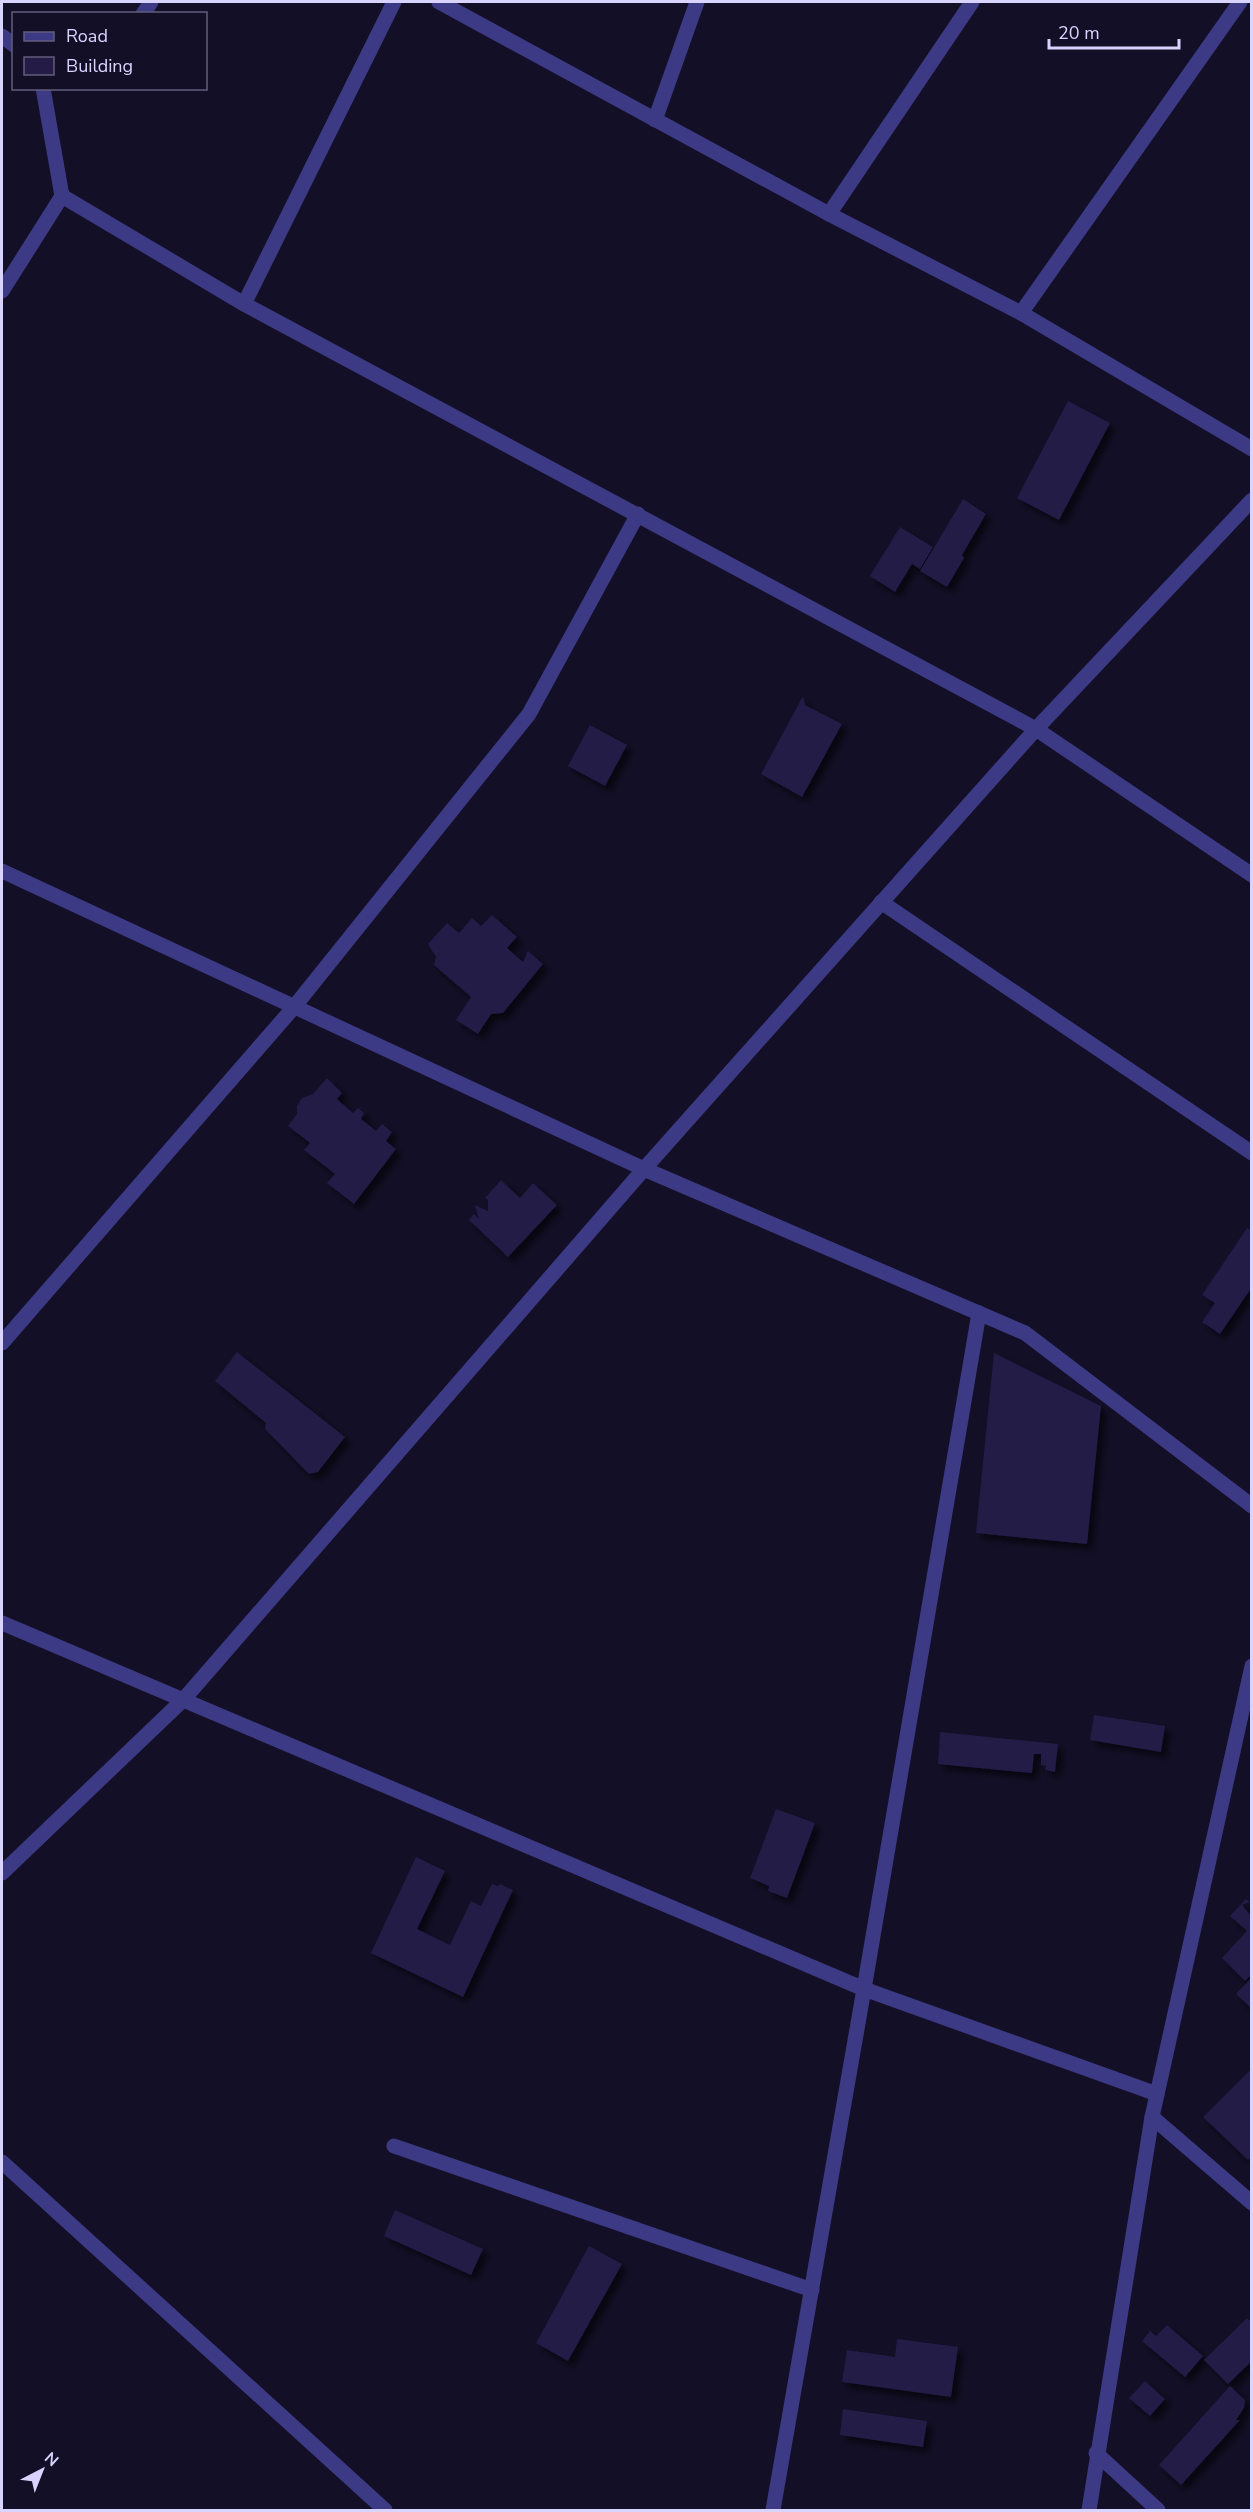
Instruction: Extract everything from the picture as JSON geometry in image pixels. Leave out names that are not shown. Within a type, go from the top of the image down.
[{"type":"street","points":[[244,304],[394,2]]},
{"type":"street","points":[[439,2],[829,214],[1021,313],[1251,449]]},
{"type":"street","points":[[655,120],[697,2]]},
{"type":"street","points":[[829,214],[972,2]]},
{"type":"street","points":[[1021,313],[1240,2]]},
{"type":"street","points":[[2,291],[62,196],[43,90]]},
{"type":"street","points":[[62,196],[244,304],[1036,729],[1251,875]]},
{"type":"street","points":[[2,1874],[184,1699],[644,1168],[1036,729],[1251,500]]},
{"type":"street","points":[[2,1343],[294,1007],[529,714],[638,514]]},
{"type":"street","points":[[2,871],[644,1168],[1025,1333],[1251,1506]]},
{"type":"street","points":[[881,902],[1251,1153]]},
{"type":"street","points":[[773,2511],[979,1313]]},
{"type":"street","points":[[2,1623],[864,1989],[1157,2094]]},
{"type":"street","points":[[1089,2511],[1096,2452],[1152,2116],[1251,1666]]},
{"type":"street","points":[[1152,2116],[1251,2203]]},
{"type":"street","points":[[394,2146],[812,2290]]},
{"type":"street","points":[[2,2162],[385,2511]]},
{"type":"street","points":[[1096,2452],[1158,2511]]},
{"type":"building","points":[[1068,401],[1110,423],[1059,520],[1017,498]]},
{"type":"building","points":[[963,499],[986,514],[962,555],[964,558],[947,587],[920,571]]},
{"type":"building","points":[[900,527],[933,547],[920,569],[912,564],[895,592],[870,576]]},
{"type":"building","points":[[803,696],[805,705],[842,724],[802,797],[761,774]]},
{"type":"building","points":[[590,725],[627,745],[605,786],[568,766]]},
{"type":"building","points":[[492,915],[517,937],[507,948],[523,962],[528,951],[543,964],[503,1013],[491,1014],[478,1034],[456,1020],[471,997],[434,965],[436,957],[428,944],[447,923],[459,933],[472,918],[481,926]]},
{"type":"building","points":[[327,1078],[342,1093],[337,1099],[353,1113],[358,1108],[364,1113],[361,1119],[376,1131],[382,1124],[392,1132],[386,1141],[396,1149],[354,1204],[327,1183],[335,1174],[304,1150],[310,1143],[288,1126],[297,1114],[297,1106],[302,1098],[313,1094]]},
{"type":"building","points":[[501,1180],[520,1198],[533,1183],[557,1205],[508,1257],[469,1220],[474,1214],[479,1219],[475,1205],[488,1211],[488,1200],[485,1198]]},
{"type":"building","points":[[1247,1228],[1252,1231],[1252,1287],[1220,1334],[1202,1322],[1215,1303],[1202,1295]]},
{"type":"building","points":[[237,1352],[345,1437],[318,1472],[309,1474],[265,1429],[266,1423],[215,1381]]},
{"type":"building","points":[[994,1353],[1101,1406],[1087,1544],[976,1533]]},
{"type":"building","points":[[1094,1715],[1165,1726],[1161,1752],[1090,1740]]},
{"type":"building","points":[[940,1732],[1058,1744],[1055,1772],[1045,1770],[1046,1766],[1041,1765],[1041,1754],[1034,1754],[1032,1773],[938,1764]]},
{"type":"building","points":[[776,1809],[815,1823],[787,1898],[768,1891],[769,1886],[750,1878]]},
{"type":"building","points":[[416,1857],[445,1871],[417,1929],[450,1945],[471,1901],[481,1906],[492,1884],[498,1886],[500,1884],[513,1890],[463,1997],[371,1953]]},
{"type":"building","points":[[1246,1899],[1250,1902],[1242,1905],[1252,1917],[1252,1974],[1245,1981],[1222,1958],[1247,1931],[1230,1916]]},
{"type":"building","points":[[1252,1977],[1252,2009],[1236,1994]]},
{"type":"building","points":[[1252,2068],[1252,2156],[1248,2160],[1203,2117]]},
{"type":"building","points":[[395,2210],[483,2249],[471,2275],[384,2236]]},
{"type":"building","points":[[589,2246],[622,2264],[568,2361],[536,2343]]},
{"type":"building","points":[[1247,2318],[1252,2323],[1252,2361],[1228,2384],[1204,2360]]},
{"type":"building","points":[[1167,2325],[1203,2356],[1185,2377],[1142,2341],[1150,2331],[1156,2336]]},
{"type":"building","points":[[897,2339],[958,2347],[951,2397],[842,2382],[847,2350],[895,2357]]},
{"type":"building","points":[[1145,2381],[1165,2399],[1150,2416],[1129,2398]]},
{"type":"building","points":[[1230,2386],[1245,2400],[1244,2408],[1236,2420],[1240,2420],[1181,2485],[1159,2465]]},
{"type":"building","points":[[843,2409],[927,2421],[923,2447],[840,2435]]}]
